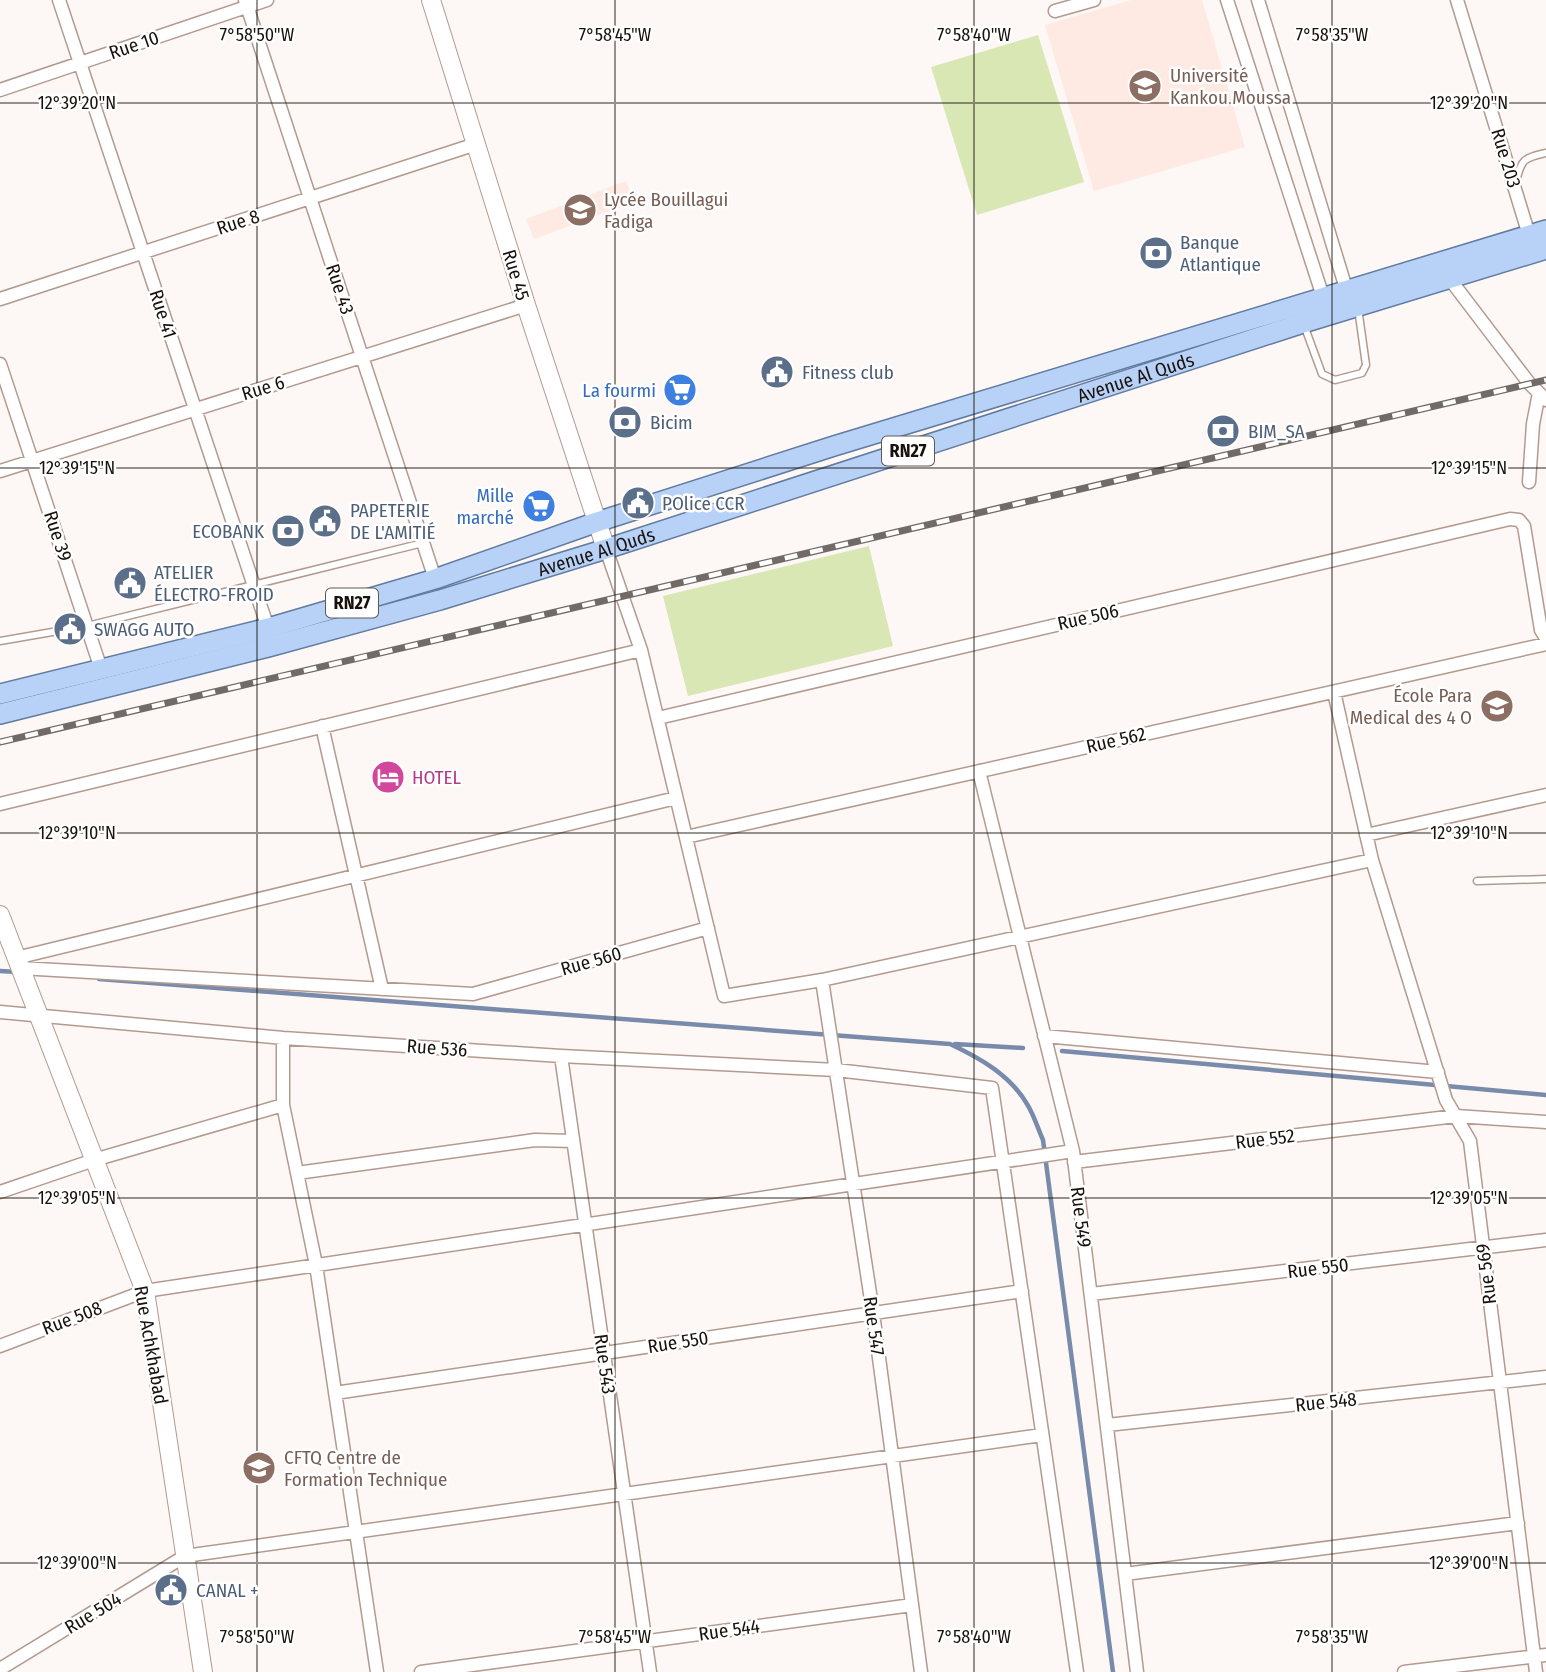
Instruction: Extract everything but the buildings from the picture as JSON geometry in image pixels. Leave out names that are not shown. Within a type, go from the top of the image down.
[{"type":"main road","name":"Avenue Al Quds","points":[[1352,302],[1537,232]]},
{"type":"main road","name":"Avenue Al Quds","points":[[0,694],[268,628],[435,579],[597,522],[881,432],[1327,308],[1449,278],[1546,249]]},
{"type":"main road","name":"Avenue Al Quds","points":[[0,715],[440,600],[606,549],[1303,323],[1327,308]]},
{"type":"street","name":"Rue 41","points":[[59,0],[268,628]]},
{"type":"street","name":"Rue 10","points":[[0,90],[246,3],[267,0]]},
{"type":"street","name":"Rue 45","points":[[431,0],[526,305],[606,549]]},
{"type":"street","points":[[1055,11],[1094,0]]},
{"type":"street","points":[[1227,0],[1327,308]]},
{"type":"street","points":[[1258,0],[1352,302]]},
{"type":"street","name":"Rue 203","points":[[1457,0],[1515,188],[1537,232]]},
{"type":"street","name":"Rue 43","points":[[246,3],[435,579]]},
{"type":"street","name":"Rue 8","points":[[0,299],[476,144]]},
{"type":"street","points":[[1449,278],[1529,383],[1543,397],[1533,424],[1529,482]]},
{"type":"street","name":"Rue 6","points":[[0,471],[526,305]]},
{"type":"street","name":"Rue 39","points":[[0,364],[101,668]]},
{"type":"street","name":"Rue 506","points":[[658,718],[1510,519],[1519,520],[1524,526],[1542,630],[1546,638]]},
{"type":"street","points":[[606,549],[641,650],[724,996],[822,980],[1372,860],[1334,692]]},
{"type":"street","name":"Rue 562","points":[[686,837],[1546,644]]},
{"type":"street","points":[[0,804],[641,650]]},
{"type":"street","points":[[322,726],[382,989]]},
{"type":"street","name":"Rue 549","points":[[979,771],[1074,1156],[1137,1672]]},
{"type":"street","points":[[1366,835],[1546,795]]},
{"type":"street","points":[[18,963],[356,875],[676,797]]},
{"type":"street","name":"Rue 569","points":[[1372,860],[1446,1100],[1469,1141],[1518,1523],[1540,1656],[1536,1672]]},
{"type":"street","name":"Rue Achkhabad","points":[[0,915],[145,1291],[203,1672]]},
{"type":"street","name":"Rue 560","points":[[18,963],[473,994],[708,928]]},
{"type":"street","name":"Rue 547","points":[[822,980],[873,1313],[921,1672]]},
{"type":"street","name":"Rue 536","points":[[0,1012],[283,1038],[836,1070],[992,1088],[1003,1161]]},
{"type":"street","points":[[1044,1036],[1438,1072]]},
{"type":"street","points":[[283,1038],[282,1105],[316,1265],[377,1672]]},
{"type":"street","name":"Rue 543","points":[[561,1056],[650,1672]]},
{"type":"street","points":[[0,1192],[94,1160],[282,1105]]},
{"type":"street","name":"Rue 552","points":[[585,1224],[1003,1161],[1456,1116],[1546,1122]]},
{"type":"street","points":[[297,1173],[535,1140],[573,1141]]},
{"type":"street","points":[[1003,1161],[1077,1672]]},
{"type":"street","name":"Rue 508","points":[[0,1346],[145,1291],[585,1224]]},
{"type":"street","name":"Rue 550","points":[[1091,1294],[1546,1240]]},
{"type":"street","name":"Rue 550","points":[[335,1393],[1022,1291]]},
{"type":"street","name":"Rue 548","points":[[1107,1425],[1546,1377]]},
{"type":"street","points":[[185,1556],[1042,1435]]},
{"type":"street","points":[[1125,1574],[1518,1523]]},
{"type":"street","name":"Rue 504","points":[[0,1670],[185,1556]]},
{"type":"street","name":"Rue 544","points":[[421,1672],[912,1605]]},
{"type":"street","points":[[1404,1672],[1540,1656]]},
{"type":"lane","points":[[1515,188],[1520,165],[1527,157],[1546,153]]},
{"type":"lane","points":[[1303,323],[1322,374],[1335,380],[1362,373],[1366,365],[1352,302]]},
{"type":"lane","points":[[0,641],[87,626],[423,543]]},
{"type":"lane","points":[[1477,881],[1546,879]]},
{"type":"shaded area","name":"Université Kankou Moussa","points":[[1131,0],[1202,0],[1245,147],[1094,191],[1045,25]]},
{"type":"shaded area","name":"Lycée Bouillagui Fadiga","points":[[626,181],[634,202],[534,239],[526,219]]},
{"type":"green space","points":[[1038,35],[1084,182],[977,215],[931,67]]},
{"type":"green space","points":[[869,546],[893,646],[688,696],[663,596]]},
{"type":"waterway","points":[[0,971],[17,972]]},
{"type":"waterway","points":[[99,979],[950,1044],[993,1068],[1020,1094],[1032,1113],[1043,1140],[1113,1672]]},
{"type":"waterway","points":[[955,1044],[1023,1048]]},
{"type":"waterway","points":[[1062,1051],[1546,1095]]},
{"type":"railway","points":[[0,742],[1546,380]]},
{"type":"place","name":"Université Kankou Moussa","points":[[1145,86]]},
{"type":"place","name":"Lycée Bouillagui Fadiga","points":[[580,210]]},
{"type":"place","name":"Banque Atlantique","points":[[1156,253]]},
{"type":"place","name":"Fitness club","points":[[777,372]]},
{"type":"place","name":"La fourmi","points":[[680,390]]},
{"type":"place","name":"Bicim","points":[[625,422]]},
{"type":"place","name":"BIM_SA","points":[[1223,431]]},
{"type":"place","name":"POlice CCR","points":[[638,503]]},
{"type":"place","name":"Mille marché","points":[[539,506]]},
{"type":"place","name":"PAPETERIE DE L'AMITIÉ","points":[[325,521]]},
{"type":"place","name":"ECOBANK","points":[[288,531]]},
{"type":"place","name":"ATELIER ÉLECTRO-FROID","points":[[130,583]]},
{"type":"place","name":"SWAGG AUTO","points":[[70,629]]},
{"type":"place","name":"École Para Medical des 4 O","points":[[1497,706]]},
{"type":"place","name":"HOTEL","points":[[388,777]]},
{"type":"place","name":"CFTQ Centre de Formation Technique","points":[[259,1468]]},
{"type":"place","name":"CANAL +","points":[[171,1590]]}]
